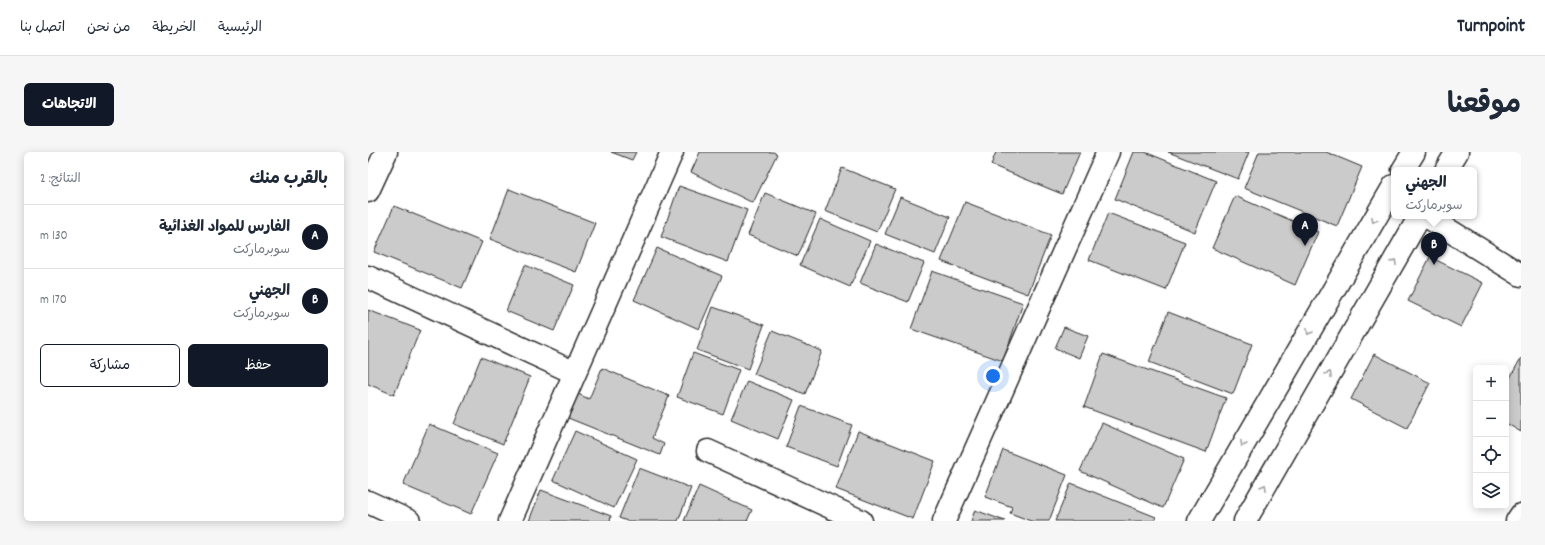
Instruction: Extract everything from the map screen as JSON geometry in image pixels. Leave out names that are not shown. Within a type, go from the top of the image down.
[{"type":"street","points":[[368,191],[386,152]]},
{"type":"street","points":[[510,521],[672,152]]},
{"type":"street","points":[[944,521],[1108,152]]},
{"type":"street","points":[[1405,167],[1414,152]]},
{"type":"street","points":[[1448,167],[1457,152]]},
{"type":"street","points":[[1199,521],[1391,191]]},
{"type":"street","points":[[1245,521],[1418,219]]},
{"type":"street","points":[[1431,219],[1521,275]]},
{"type":"street","points":[[368,277],[575,373]]},
{"type":"street","points":[[708,451],[861,521]]},
{"type":"street","points":[[368,502],[409,521]]},
{"type":"street","points":[[1517,521],[1521,515]]},
{"type":"building","points":[[611,152],[636,152],[632,160]]},
{"type":"building","points":[[700,152],[773,152],[777,154],[753,203],[691,172]]},
{"type":"building","points":[[996,152],[1080,152],[1062,194],[991,165]]},
{"type":"building","points":[[1134,152],[1145,152],[1216,181],[1195,232],[1115,199]]},
{"type":"building","points":[[1168,152],[1249,152],[1238,179]]},
{"type":"building","points":[[1259,152],[1326,152],[1362,167],[1337,226],[1244,188]]},
{"type":"building","points":[[842,168],[895,189],[877,232],[825,211]]},
{"type":"building","points":[[679,186],[747,210],[728,262],[661,237]]},
{"type":"building","points":[[509,189],[595,223],[576,272],[490,239]]},
{"type":"building","points":[[765,193],[816,214],[798,256],[748,235]]},
{"type":"building","points":[[1235,196],[1318,232],[1295,285],[1212,248]]},
{"type":"building","points":[[900,197],[950,217],[935,254],[885,234]]},
{"type":"building","points":[[965,202],[1051,235],[1028,294],[941,261]]},
{"type":"building","points":[[394,206],[482,242],[462,288],[374,252]]},
{"type":"building","points":[[1108,213],[1185,242],[1166,290],[1089,260]]},
{"type":"building","points":[[820,219],[870,241],[850,287],[800,265]]},
{"type":"building","points":[[876,244],[924,263],[908,302],[860,283]]},
{"type":"building","points":[[657,248],[722,276],[699,329],[634,300]]},
{"type":"building","points":[[1430,257],[1483,283],[1461,327],[1408,301]]},
{"type":"building","points":[[525,265],[574,285],[554,331],[506,311]]},
{"type":"building","points":[[932,271],[1023,303],[1003,361],[911,329]]},
{"type":"building","points":[[713,307],[764,325],[748,369],[697,350]]},
{"type":"building","points":[[368,310],[420,330],[394,395],[368,384]]},
{"type":"building","points":[[1168,312],[1252,344],[1233,394],[1149,362]]},
{"type":"building","points":[[1064,327],[1088,336],[1079,358],[1055,348]]},
{"type":"building","points":[[772,331],[822,351],[805,394],[754,374]]},
{"type":"building","points":[[693,353],[739,370],[723,414],[677,397]]},
{"type":"building","points":[[1103,354],[1226,398],[1206,452],[1084,407]]},
{"type":"building","points":[[1374,354],[1430,383],[1407,428],[1351,399]]},
{"type":"building","points":[[481,357],[530,377],[503,444],[454,424]]},
{"type":"building","points":[[1521,358],[1521,432],[1509,425],[1509,380]]},
{"type":"building","points":[[602,368],[669,396],[652,438],[664,444],[660,455],[568,418],[578,394],[589,399]]},
{"type":"building","points":[[747,381],[794,400],[778,439],[731,419]]},
{"type":"building","points":[[801,406],[852,425],[837,466],[786,447]]},
{"type":"building","points":[[1102,423],[1184,459],[1163,508],[1080,471]]},
{"type":"building","points":[[429,424],[498,453],[471,514],[403,485]]},
{"type":"building","points":[[575,431],[637,459],[614,508],[553,480]]},
{"type":"building","points":[[858,431],[935,461],[913,519],[836,489]]},
{"type":"building","points":[[1003,450],[1067,475],[1049,521],[1031,521],[1010,513],[1012,507],[985,497]]},
{"type":"building","points":[[639,468],[691,488],[678,521],[627,521],[619,518]]},
{"type":"building","points":[[1071,483],[1156,517],[1154,521],[1055,521]]},
{"type":"building","points":[[699,486],[752,510],[747,521],[684,521]]},
{"type":"building","points":[[541,490],[611,516],[610,521],[529,521]]},
{"type":"building","points":[[975,510],[1005,521],[971,521]]},
{"type":"place","name":"الفارس للمواد الغذائية","points":[[1305,246]]},
{"type":"place","name":"الجهني","points":[[1434,265]]}]
